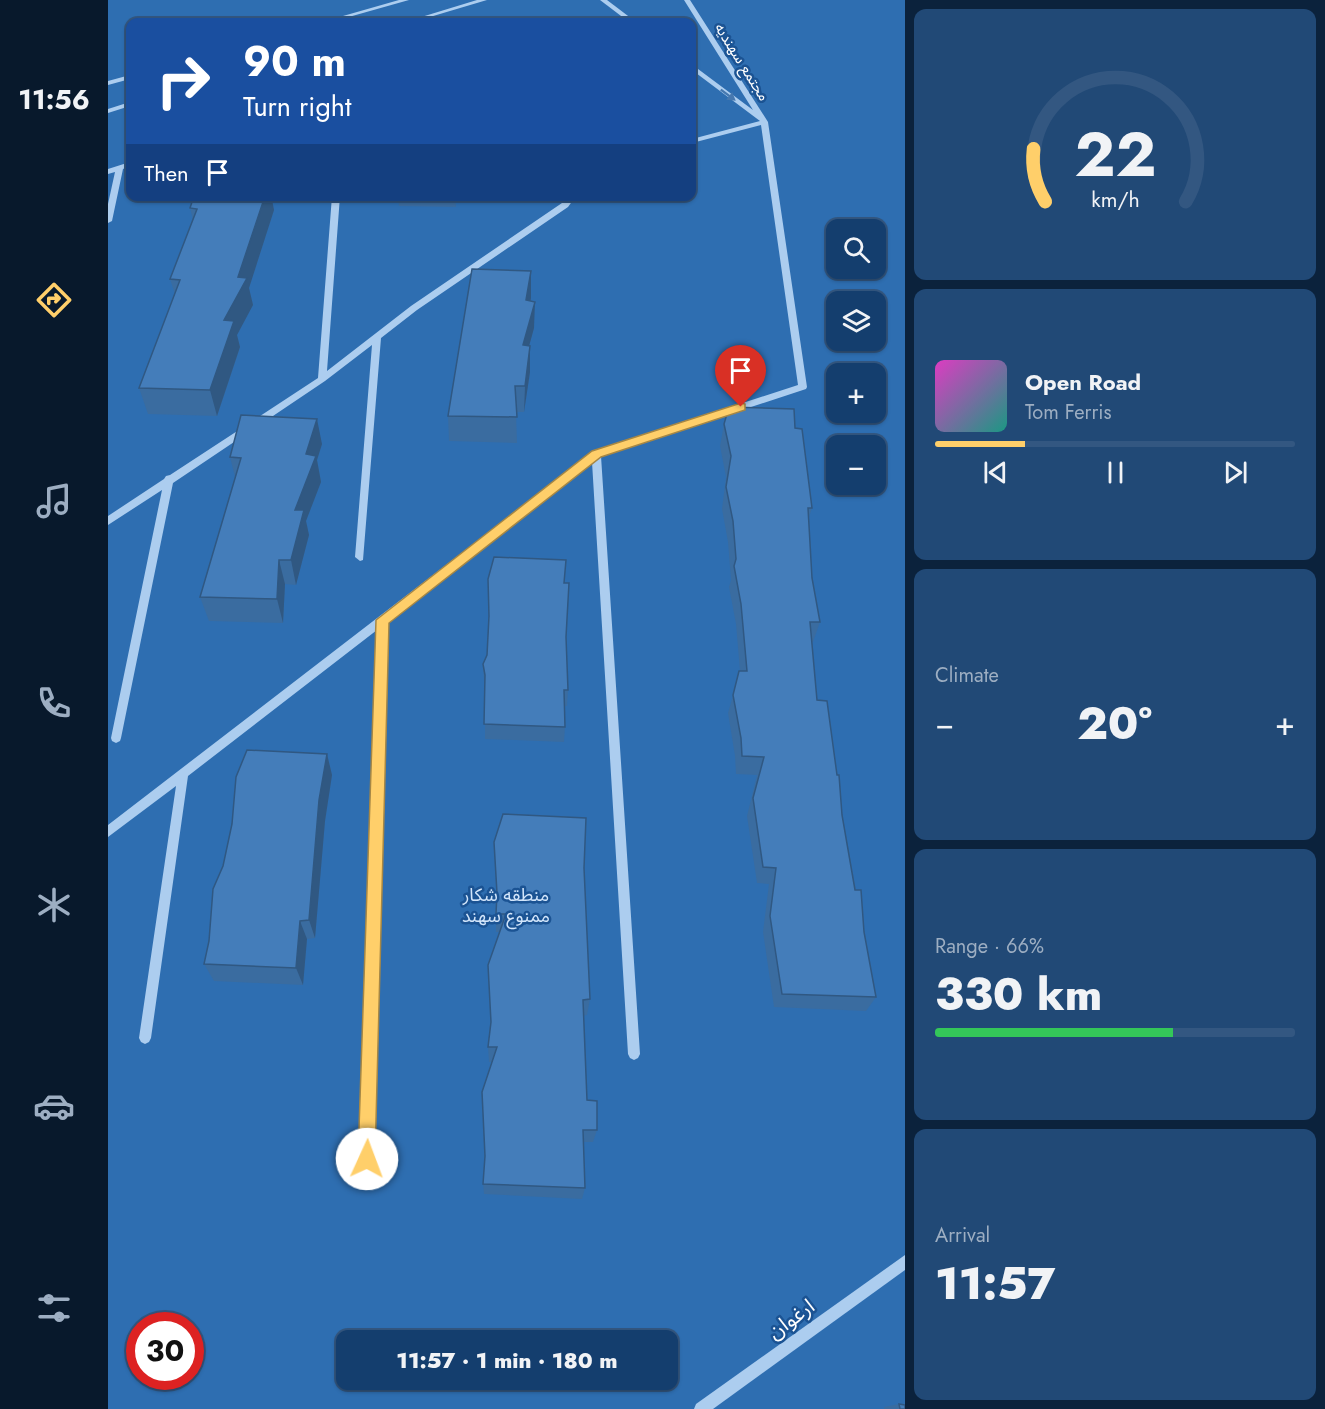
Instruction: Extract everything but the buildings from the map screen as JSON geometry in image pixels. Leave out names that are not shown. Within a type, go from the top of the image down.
[{"type":"street","points":[[340,18],[406,0]]},
{"type":"street","points":[[422,18],[484,0]]},
{"type":"street","points":[[603,0],[628,18]]},
{"type":"street","name":"مجتمع سهندیه","points":[[687,0],[764,122]]},
{"type":"street","name":"مجتمع سهندیه","points":[[696,70],[764,122]]},
{"type":"street","points":[[108,83],[126,77]]},
{"type":"street","points":[[108,111],[126,105]]},
{"type":"street","points":[[108,832],[596,454],[803,387],[764,122],[696,140]]},
{"type":"street","points":[[108,172],[126,166]]},
{"type":"street","points":[[108,221],[120,168]]},
{"type":"street","points":[[322,379],[336,201]]},
{"type":"street","points":[[108,521],[168,478],[322,379],[414,308],[569,201]]},
{"type":"street","points":[[360,557],[377,336]]},
{"type":"street","points":[[596,454],[634,1054]]},
{"type":"street","points":[[116,738],[168,478]]},
{"type":"street","points":[[367,1159],[382,620]]},
{"type":"street","points":[[146,1038],[183,774]]},
{"type":"street","name":"ارغوان","points":[[701,1409],[905,1262]]},
{"type":"green space","name":"منطقه شکار ممنوع سهند","points":[[108,0],[905,0],[905,1409],[108,1409]]},
{"type":"route","points":[[367,1159],[382,620],[596,454],[741,407]]}]
